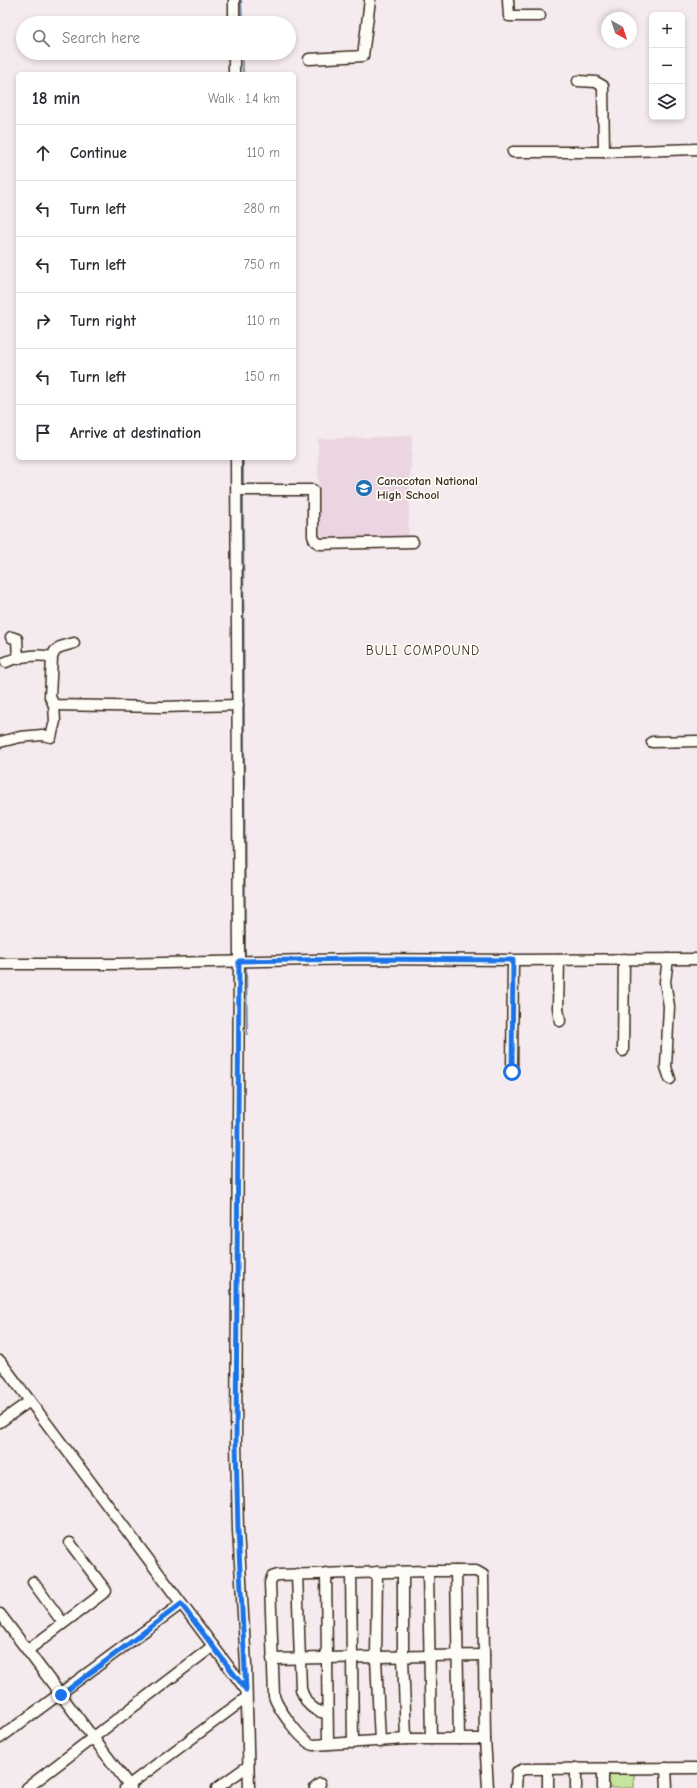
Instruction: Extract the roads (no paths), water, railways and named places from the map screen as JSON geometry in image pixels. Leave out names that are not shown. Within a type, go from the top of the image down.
[{"type":"street","points":[[234,0],[234,16]]},
{"type":"street","points":[[309,59],[363,56],[370,0]]},
{"type":"street","points":[[508,0],[509,16],[540,16]]},
{"type":"street","points":[[234,60],[234,72]]},
{"type":"street","points":[[578,81],[596,82],[603,86],[604,152]]},
{"type":"street","points":[[513,152],[604,152],[697,149]]},
{"type":"street","points":[[236,460],[239,961],[236,1443],[238,1530],[249,1788]]},
{"type":"street","points":[[237,490],[313,490],[313,536],[320,544],[413,542]]},
{"type":"street","points":[[11,637],[17,639],[18,659]]},
{"type":"street","points":[[0,742],[42,735],[51,737],[55,721],[54,705],[50,697],[52,657],[55,651],[60,647],[74,643]]},
{"type":"street","points":[[6,662],[44,655],[52,657]]},
{"type":"street","points":[[54,705],[162,707],[238,704]]},
{"type":"street","points":[[652,742],[697,741]]},
{"type":"street","points":[[0,964],[114,964],[361,959],[697,959]]},
{"type":"street","points":[[624,959],[624,1051]]},
{"type":"street","points":[[668,959],[665,982],[669,1006],[666,1067],[670,1079]]},
{"type":"street","points":[[512,1072],[513,960]]},
{"type":"street","points":[[559,960],[558,1008],[560,1021]]},
{"type":"street","points":[[0,1361],[213,1646],[246,1694]]},
{"type":"street","points":[[0,1422],[30,1401]]},
{"type":"street","points":[[28,1650],[106,1591],[70,1542]]},
{"type":"street","points":[[428,1571],[431,1656],[431,1739]]},
{"type":"street","points":[[456,1571],[459,1739]]},
{"type":"street","points":[[485,1739],[406,1739],[380,1742],[314,1745],[306,1742],[276,1702],[272,1660],[270,1580],[278,1575],[326,1573],[476,1571],[483,1575],[485,1739],[488,1788]]},
{"type":"street","points":[[377,1572],[376,1658],[380,1742]]},
{"type":"street","points":[[403,1572],[403,1657],[406,1739]]},
{"type":"street","points":[[326,1573],[328,1744]]},
{"type":"street","points":[[351,1573],[353,1743]]},
{"type":"street","points":[[297,1574],[300,1659],[303,1694],[315,1711],[327,1713]]},
{"type":"street","points":[[34,1582],[64,1623]]},
{"type":"street","points":[[0,1738],[61,1695],[181,1604]]},
{"type":"street","points":[[0,1614],[128,1787],[246,1694]]},
{"type":"street","points":[[27,1788],[213,1646]]},
{"type":"street","points":[[272,1660],[484,1655]]},
{"type":"street","points":[[217,1788],[248,1766]]},
{"type":"street","points":[[576,1768],[576,1788]]},
{"type":"street","points":[[603,1768],[603,1788]]},
{"type":"street","points":[[666,1768],[667,1788]]},
{"type":"street","points":[[516,1788],[516,1774],[520,1769],[697,1768]]},
{"type":"street","points":[[548,1769],[548,1788]]},
{"type":"waterway","points":[[241,0],[242,16]]},
{"type":"waterway","points":[[242,60],[243,72]]},
{"type":"waterway","points":[[243,460],[243,486]]},
{"type":"waterway","points":[[243,494],[245,957]]},
{"type":"waterway","points":[[246,966],[247,1034]]},
{"type":"place","name":"Canocotan National High School","points":[[364,488]]},
{"type":"district","name":"BULI COMPOUND","points":[[423,650]]}]
